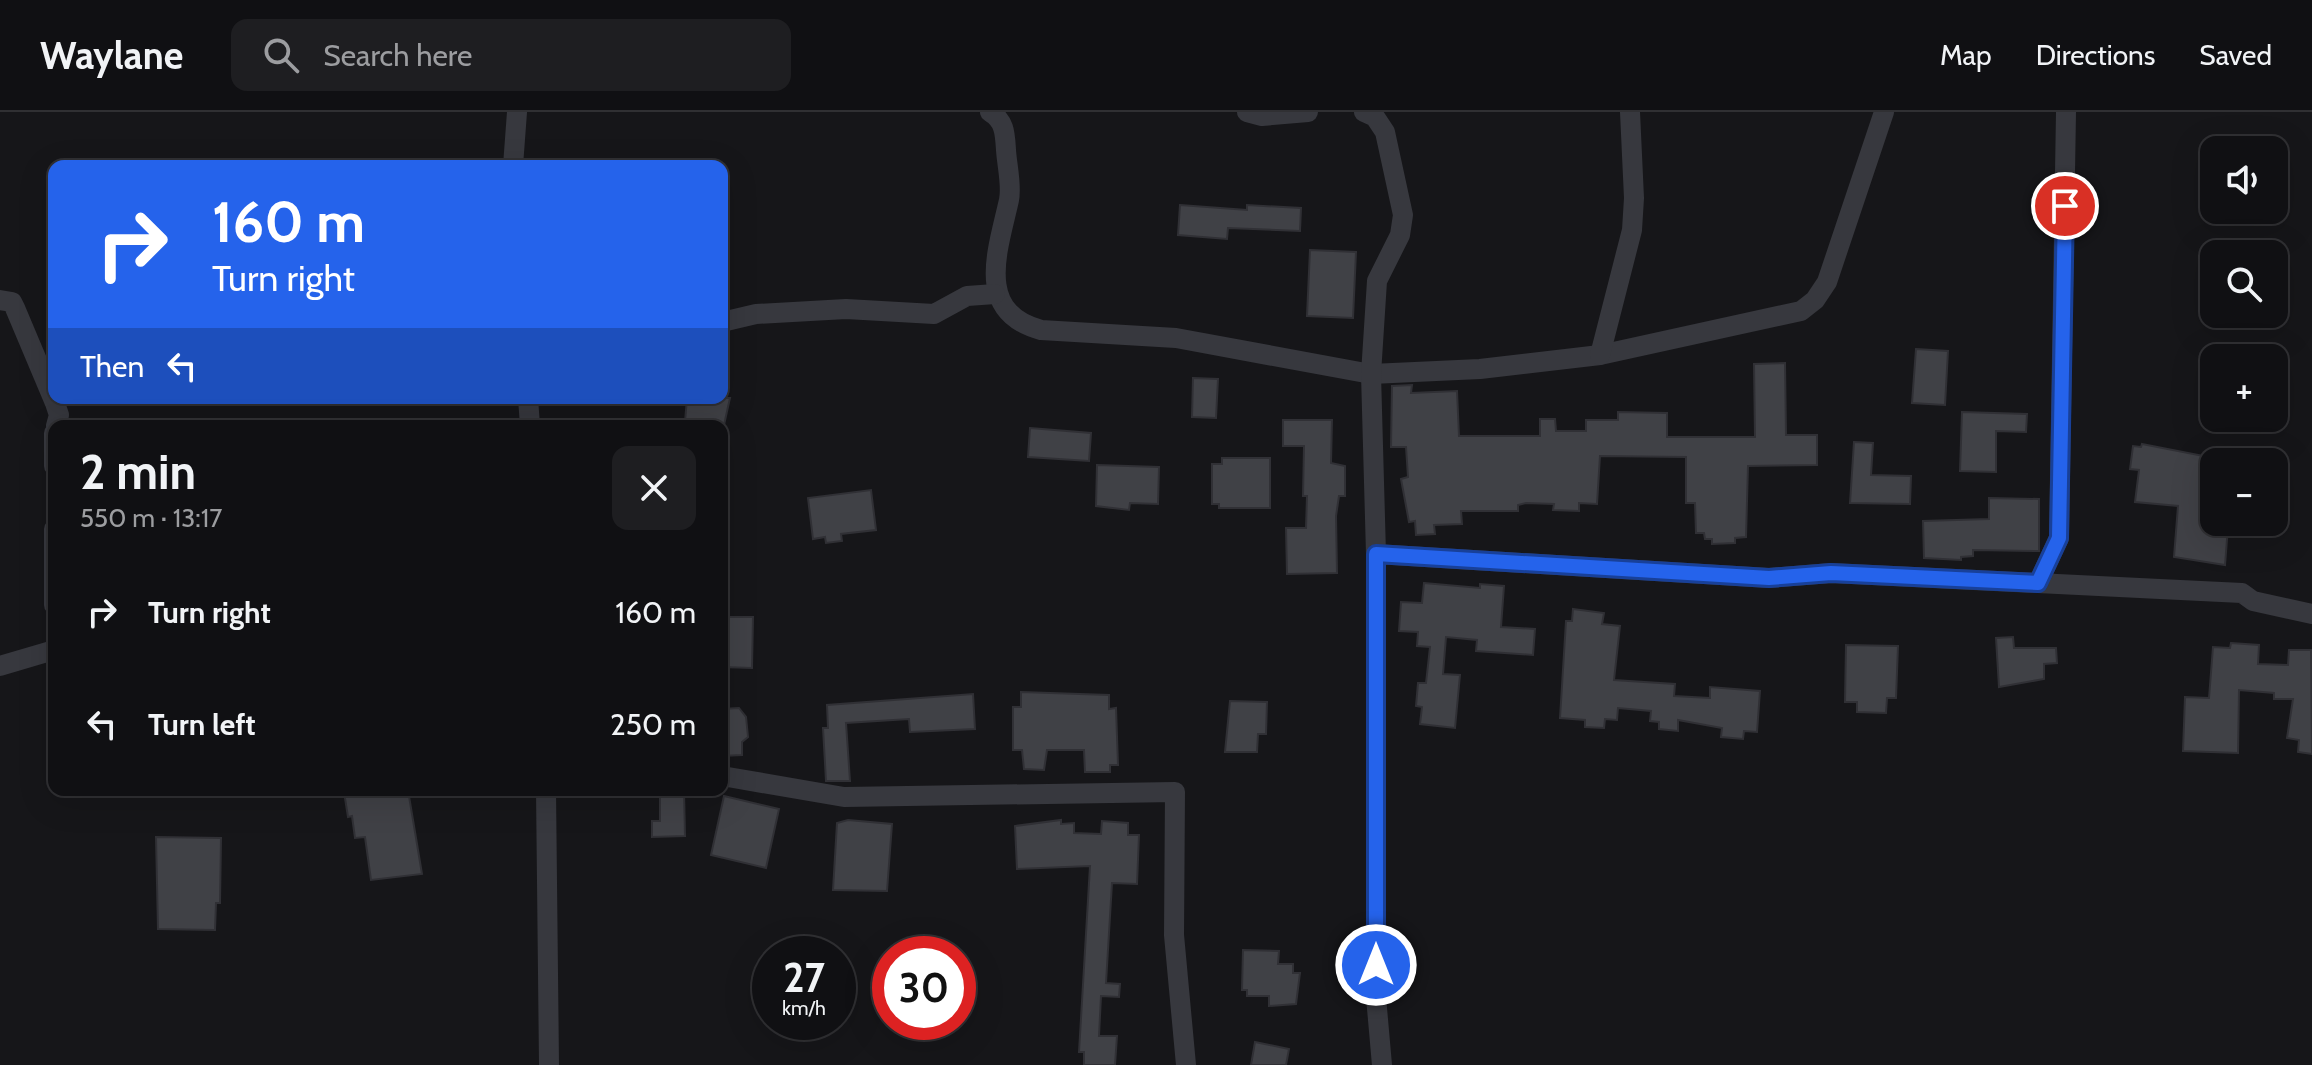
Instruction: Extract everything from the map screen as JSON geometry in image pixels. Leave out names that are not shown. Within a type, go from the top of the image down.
[{"type":"street","points":[[513,160],[517,112]]},
{"type":"street","points":[[990,112],[1004,128],[1009,188],[1001,222],[995,294],[1011,316],[1024,326],[1041,330],[1176,338],[1371,374],[1480,369],[1600,355],[1801,311],[1815,300],[1827,282],[1884,112]]},
{"type":"street","points":[[1247,112],[1262,116],[1308,112]]},
{"type":"street","points":[[1364,112],[1375,117],[1385,132],[1403,215],[1400,235],[1377,281],[1371,374],[1376,554],[1376,997],[1382,1065]]},
{"type":"street","points":[[1600,355],[1632,230],[1634,198],[1630,112]]},
{"type":"street","points":[[2038,583],[2059,538],[2066,112]]},
{"type":"street","points":[[728,321],[756,314],[846,309],[934,314],[967,296],[995,294]]},
{"type":"street","points":[[0,300],[12,302],[48,386]]},
{"type":"street","points":[[1376,554],[1769,578],[1831,573],[2242,593],[2253,601],[2312,614]]},
{"type":"street","points":[[0,666],[48,652]]},
{"type":"street","points":[[728,777],[844,797],[1175,792],[1174,935],[1186,1065]]},
{"type":"street","points":[[546,796],[549,1065]]},
{"type":"building","points":[[1180,205],[1247,210],[1247,205],[1301,208],[1300,231],[1228,228],[1227,239],[1178,235]]},
{"type":"building","points":[[1310,250],[1356,252],[1353,318],[1307,316]]},
{"type":"building","points":[[1916,349],[1948,351],[1945,405],[1912,403]]},
{"type":"building","points":[[1785,363],[1786,435],[1817,435],[1817,465],[1748,466],[1746,537],[1735,538],[1735,543],[1712,544],[1712,539],[1705,539],[1704,533],[1696,533],[1695,503],[1686,503],[1686,457],[1600,456],[1597,504],[1579,503],[1579,511],[1553,510],[1554,504],[1526,503],[1518,505],[1518,511],[1461,511],[1462,524],[1434,525],[1435,534],[1416,535],[1415,521],[1409,522],[1401,479],[1408,477],[1406,447],[1391,447],[1392,386],[1412,385],[1411,393],[1457,391],[1459,436],[1540,436],[1540,419],[1555,419],[1556,431],[1586,431],[1586,420],[1618,420],[1618,412],[1667,413],[1667,437],[1755,437],[1754,364]]},
{"type":"building","points":[[1193,378],[1218,379],[1216,418],[1192,417]]},
{"type":"building","points":[[730,398],[725,420],[685,420],[686,404],[728,404]]},
{"type":"building","points":[[1962,412],[2027,414],[2026,432],[1996,431],[1996,472],[1960,471]]},
{"type":"building","points":[[1283,420],[1332,420],[1331,463],[1345,466],[1345,496],[1339,496],[1336,516],[1337,573],[1287,574],[1286,528],[1306,528],[1307,496],[1303,496],[1304,446],[1283,446]]},
{"type":"building","points":[[1030,428],[1091,433],[1089,461],[1028,457]]},
{"type":"building","points":[[1854,442],[1873,443],[1871,475],[1911,476],[1910,504],[1850,503]]},
{"type":"building","points":[[2142,444],[2200,455],[2200,536],[2227,536],[2225,565],[2174,557],[2178,506],[2135,502],[2139,470],[2130,469],[2133,446],[2141,447]]},
{"type":"building","points":[[1222,458],[1270,458],[1270,508],[1219,508],[1219,504],[1212,504],[1212,464],[1222,464]]},
{"type":"building","points":[[1097,465],[1159,467],[1158,504],[1130,503],[1129,510],[1096,506]]},
{"type":"building","points":[[871,490],[876,530],[841,534],[842,541],[826,543],[825,537],[813,539],[808,498]]},
{"type":"building","points":[[1989,498],[2039,499],[2039,551],[1973,550],[1973,556],[1961,557],[1961,560],[1924,558],[1923,521],[1989,519]]},
{"type":"building","points":[[1424,583],[1480,588],[1480,584],[1504,586],[1501,627],[1535,629],[1533,655],[1476,651],[1477,640],[1446,637],[1443,674],[1460,675],[1455,728],[1420,724],[1422,707],[1416,706],[1418,683],[1426,683],[1430,647],[1417,646],[1418,632],[1399,631],[1401,602],[1422,603]]},
{"type":"building","points":[[1573,609],[1604,613],[1602,624],[1620,626],[1614,680],[1675,684],[1674,696],[1710,698],[1710,687],[1760,691],[1757,732],[1744,731],[1743,739],[1721,737],[1722,728],[1678,720],[1678,731],[1659,729],[1659,722],[1650,721],[1651,711],[1618,708],[1617,720],[1605,719],[1604,728],[1585,727],[1585,720],[1560,718],[1566,621],[1572,621]]},
{"type":"building","points":[[728,617],[753,617],[752,668],[728,667]]},
{"type":"building","points":[[2013,637],[2014,648],[2056,648],[2057,663],[2044,664],[2044,679],[1999,687],[1996,638]]},
{"type":"building","points":[[2231,643],[2259,645],[2258,664],[2288,665],[2289,650],[2311,650],[2312,754],[2298,752],[2299,740],[2287,738],[2293,699],[2274,699],[2274,693],[2239,690],[2238,753],[2183,751],[2185,697],[2209,698],[2213,647],[2230,648]]},
{"type":"building","points":[[1846,645],[1898,646],[1896,698],[1887,698],[1886,713],[1857,712],[1857,702],[1845,702]]},
{"type":"building","points":[[1021,692],[1109,695],[1109,709],[1116,708],[1118,765],[1110,765],[1110,772],[1085,772],[1084,750],[1047,750],[1044,770],[1024,769],[1022,750],[1013,750],[1013,707],[1021,707]]},
{"type":"building","points":[[973,694],[975,729],[910,732],[909,719],[846,723],[850,781],[826,781],[823,728],[828,728],[827,705]]},
{"type":"building","points":[[1230,701],[1267,702],[1266,734],[1258,734],[1257,752],[1225,752]]},
{"type":"building","points":[[739,708],[746,717],[748,737],[742,742],[742,755],[728,756],[728,709]]},
{"type":"building","points":[[345,796],[409,796],[422,874],[371,880],[365,837],[355,838],[352,816],[348,817]]},
{"type":"building","points":[[660,796],[684,796],[685,836],[652,837],[652,821],[660,821]]},
{"type":"building","points":[[724,796],[779,809],[766,868],[711,855]]},
{"type":"building","points":[[848,820],[892,824],[887,891],[833,890],[837,823]]},
{"type":"building","points":[[1061,820],[1061,824],[1074,823],[1074,833],[1101,834],[1102,821],[1128,823],[1128,835],[1139,835],[1137,884],[1112,883],[1106,983],[1120,984],[1119,997],[1101,996],[1099,1036],[1117,1036],[1115,1065],[1084,1065],[1084,1052],[1079,1052],[1090,866],[1017,869],[1015,826]]},
{"type":"building","points":[[156,837],[221,838],[220,903],[216,903],[215,930],[158,929]]},
{"type":"building","points":[[1243,950],[1279,951],[1278,964],[1293,964],[1293,973],[1300,973],[1296,1004],[1269,1006],[1269,996],[1247,996],[1247,990],[1242,990]]},
{"type":"building","points":[[1255,1042],[1289,1049],[1286,1065],[1251,1065]]},
{"type":"route","points":[[1376,965],[1376,554],[1769,578],[1831,573],[2038,583],[2059,538],[2065,206]]}]
